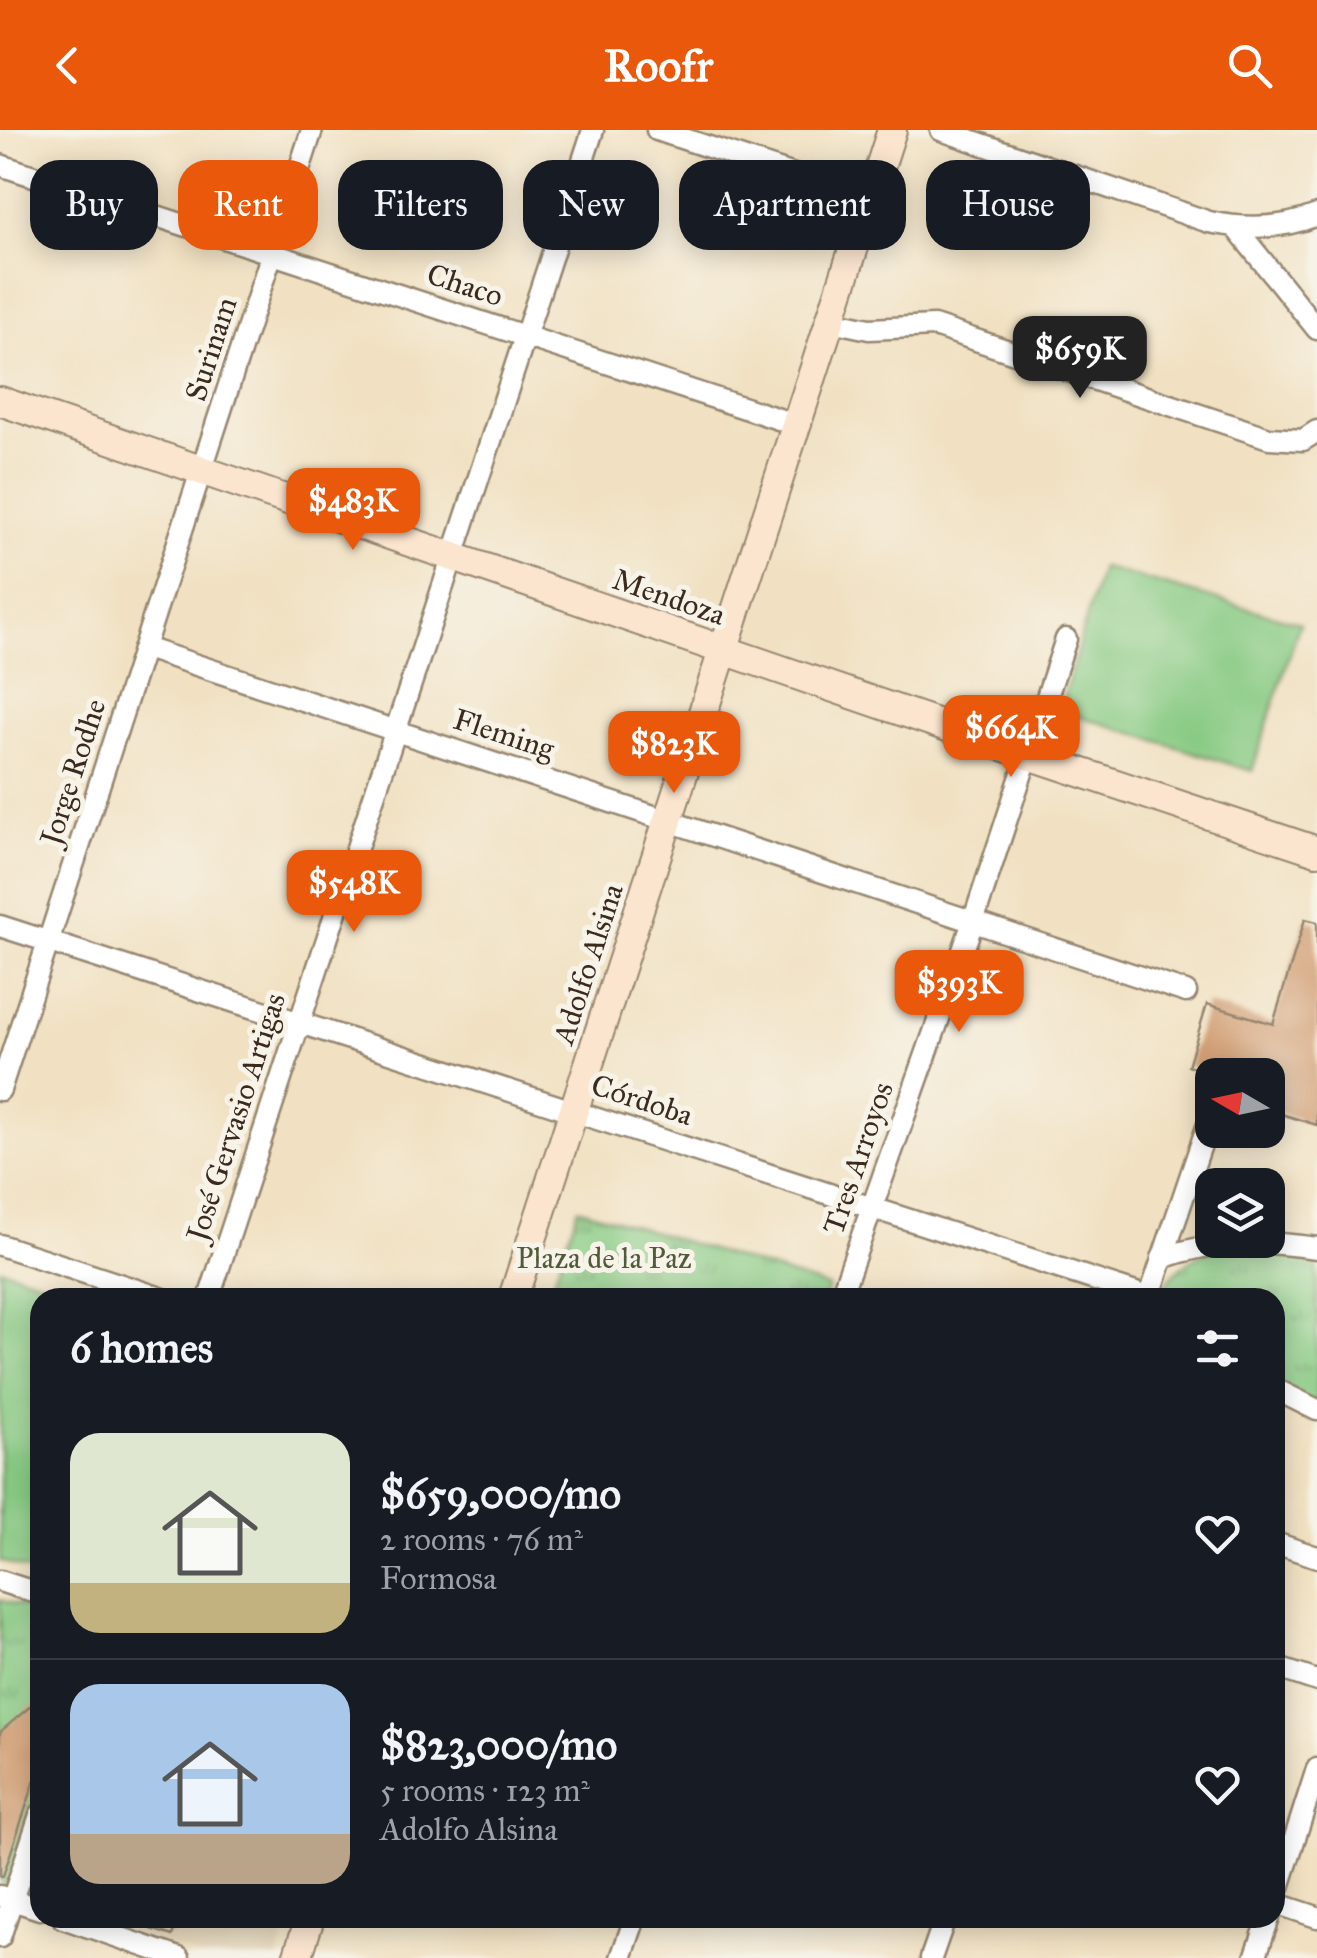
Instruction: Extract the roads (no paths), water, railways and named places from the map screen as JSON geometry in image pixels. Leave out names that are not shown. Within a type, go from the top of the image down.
[{"type":"main road","name":"Adolfo Alsina","points":[[883,160],[892,130]]},
{"type":"main road","name":"Adolfo Alsina","points":[[516,1288],[854,250]]},
{"type":"main road","name":"Mendoza","points":[[0,401],[1029,756],[1317,851]]},
{"type":"main road","points":[[297,1958],[307,1928]]},
{"type":"street","name":"Surinam","points":[[203,472],[312,130]]},
{"type":"street","name":"José Gervasio Artigas","points":[[212,1288],[593,130]]},
{"type":"street","points":[[657,130],[748,160]]},
{"type":"street","points":[[941,130],[1209,222],[1235,227],[1263,226],[1317,215]]},
{"type":"street","name":"Chaco","points":[[0,165],[797,425]]},
{"type":"street","points":[[1235,227],[1317,329]]},
{"type":"street","points":[[831,321],[869,329],[934,326],[1268,438],[1302,440],[1317,431]]},
{"type":"street","name":"Jorge Rodhe","points":[[0,1090],[203,472]]},
{"type":"street","name":"Tres Arroyos","points":[[844,1288],[973,922],[1066,640]]},
{"type":"street","name":"Fleming","points":[[146,648],[1186,992]]},
{"type":"street","name":"Córdoba","points":[[0,926],[1121,1288]]},
{"type":"street","points":[[1152,1288],[1200,1148]]},
{"type":"street","points":[[1162,1258],[1223,1242],[1255,1241],[1317,1248]]},
{"type":"street","points":[[0,1245],[131,1288]]},
{"type":"street","points":[[1285,1395],[1317,1410]]},
{"type":"street","points":[[1285,1546],[1317,1557]]},
{"type":"street","points":[[0,1581],[30,1591]]},
{"type":"street","points":[[1285,1671],[1317,1681]]},
{"type":"street","points":[[1285,1870],[1317,1769]]},
{"type":"street","points":[[0,1937],[6,1898],[30,1839]]},
{"type":"street","points":[[6,1898],[30,1906]]},
{"type":"street","points":[[1285,1905],[1317,1917]]},
{"type":"street","points":[[92,1928],[179,1958]]},
{"type":"street","points":[[622,1958],[632,1928]]},
{"type":"street","points":[[932,1958],[942,1928]]},
{"type":"street","points":[[1255,1958],[1266,1928]]},
{"type":"park label","name":"Plaza de la Paz","points":[[604,1258]]}]
